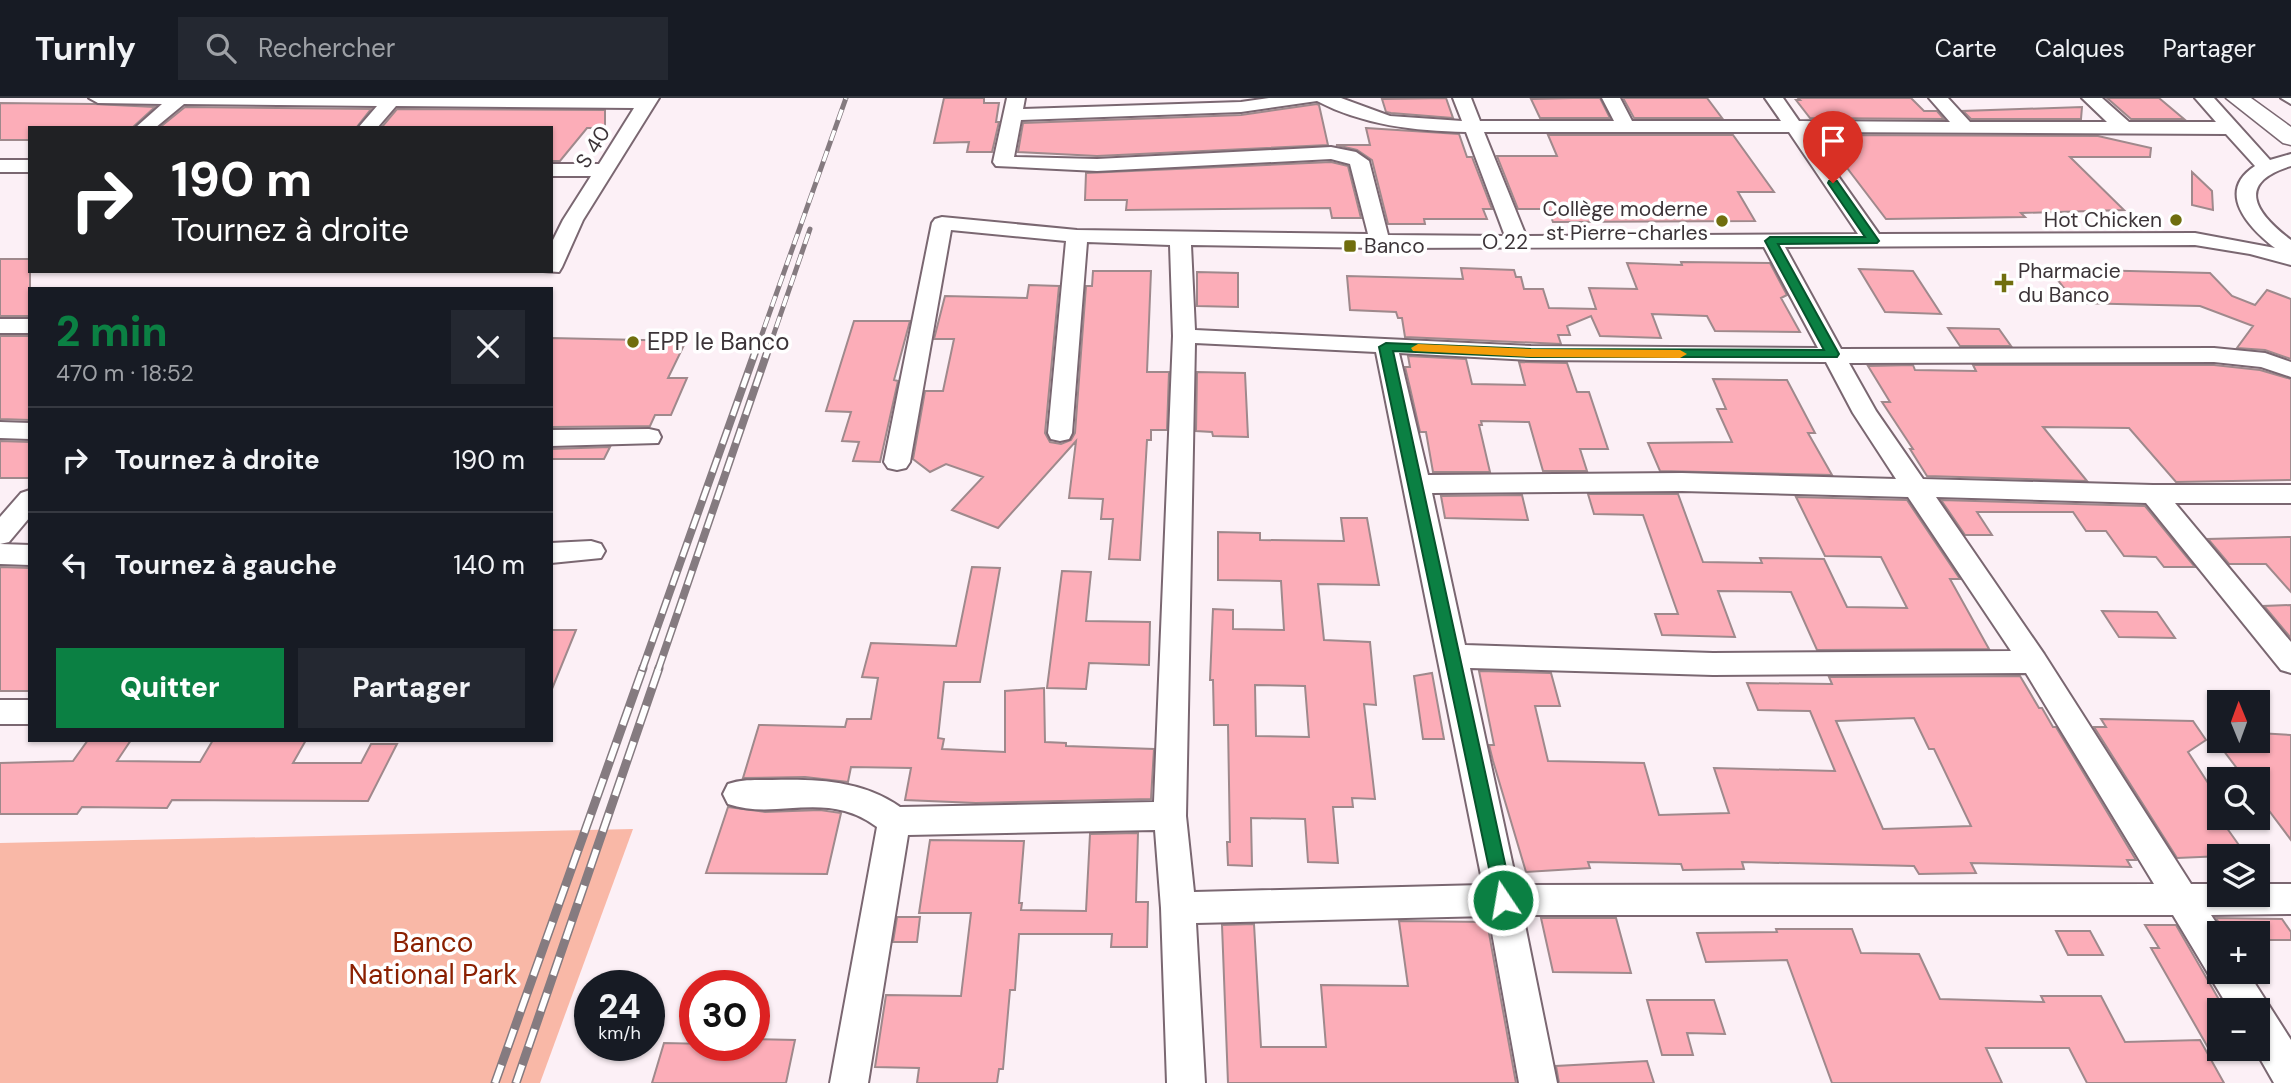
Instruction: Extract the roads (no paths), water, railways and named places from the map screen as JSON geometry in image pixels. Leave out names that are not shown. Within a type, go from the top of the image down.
[{"type":"main road","points":[[2236,98],[2291,138]]},
{"type":"main road","points":[[2271,98],[2291,113]]},
{"type":"street","points":[[98,98],[648,101]]},
{"type":"street","points":[[1082,98],[1113,112]]},
{"type":"street","points":[[1310,98],[1248,107],[1113,112],[1014,107],[1003,162],[1097,165],[1292,154],[1349,156],[1359,161],[1380,242]]},
{"type":"street","points":[[1324,98],[1387,121],[1432,126],[2231,128]]},
{"type":"street","points":[[1462,98],[1518,242]]},
{"type":"street","points":[[1611,98],[1626,127]]},
{"type":"street","points":[[1774,98],[1873,241]]},
{"type":"street","points":[[1938,98],[1966,128]]},
{"type":"street","points":[[2091,98],[2123,127]]},
{"type":"street","points":[[146,126],[178,99]]},
{"type":"street","points":[[2205,99],[2266,167]]},
{"type":"street","points":[[369,126],[392,100]]},
{"type":"street","name":"S 40","points":[[553,263],[573,220],[648,101]]},
{"type":"street","points":[[2291,160],[2266,167],[2251,177],[2245,191],[2248,207],[2271,236],[2291,250]]},
{"type":"street","points":[[0,166],[28,166]]},
{"type":"street","points":[[553,170],[606,170]]},
{"type":"street","points":[[2194,239],[2229,225],[2248,207]]},
{"type":"street","name":"O 22","points":[[897,462],[942,223],[1077,236],[1380,242],[2194,239]]},
{"type":"street","points":[[1060,433],[1077,236]]},
{"type":"street","points":[[1180,239],[1184,336],[1170,816],[1178,908],[1186,1083]]},
{"type":"street","points":[[2194,239],[2252,248],[2291,259]]},
{"type":"street","points":[[1770,241],[1865,413],[2034,662],[2207,939]]},
{"type":"street","points":[[0,326],[28,326]]},
{"type":"street","points":[[1184,336],[1531,353],[2023,357],[2214,355],[2265,360],[2291,370]]},
{"type":"street","points":[[1386,347],[1453,656],[1538,1083]]},
{"type":"street","points":[[0,430],[28,431]]},
{"type":"street","points":[[553,438],[649,437]]},
{"type":"street","points":[[1416,484],[1682,482],[2153,494],[2291,494]]},
{"type":"street","points":[[2153,494],[2289,658]]},
{"type":"street","points":[[0,535],[28,501]]},
{"type":"street","points":[[553,553],[591,551]]},
{"type":"street","points":[[0,554],[28,555]]},
{"type":"street","points":[[1453,656],[1713,664],[2034,662]]},
{"type":"street","points":[[0,712],[28,712]]},
{"type":"street","points":[[739,794],[848,795],[880,809],[894,821],[1170,816]]},
{"type":"street","points":[[849,1083],[894,821]]},
{"type":"street","points":[[1178,908],[1503,900],[2291,899]]},
{"type":"street","points":[[2270,1040],[2291,1075]]},
{"type":"railway","points":[[757,348],[846,98]]},
{"type":"railway","points":[[769,348],[810,229]]},
{"type":"railway","points":[[642,670],[757,347]]},
{"type":"railway","points":[[658,670],[769,347]]},
{"type":"railway","points":[[495,1083],[643,668]]},
{"type":"railway","points":[[516,1083],[659,668]]},
{"type":"place","name":"Hot Chicken","points":[[2176,220]]},
{"type":"place","name":"Collège moderne st Pierre-charles","points":[[1722,221]]},
{"type":"place","name":"Banco","points":[[1350,246]]},
{"type":"place","name":"Pharmacie du Banco","points":[[2004,283]]},
{"type":"place","name":"EPP le Banco","points":[[633,342]]},
{"type":"park label","name":"Banco National Park","points":[[433,958]]}]
